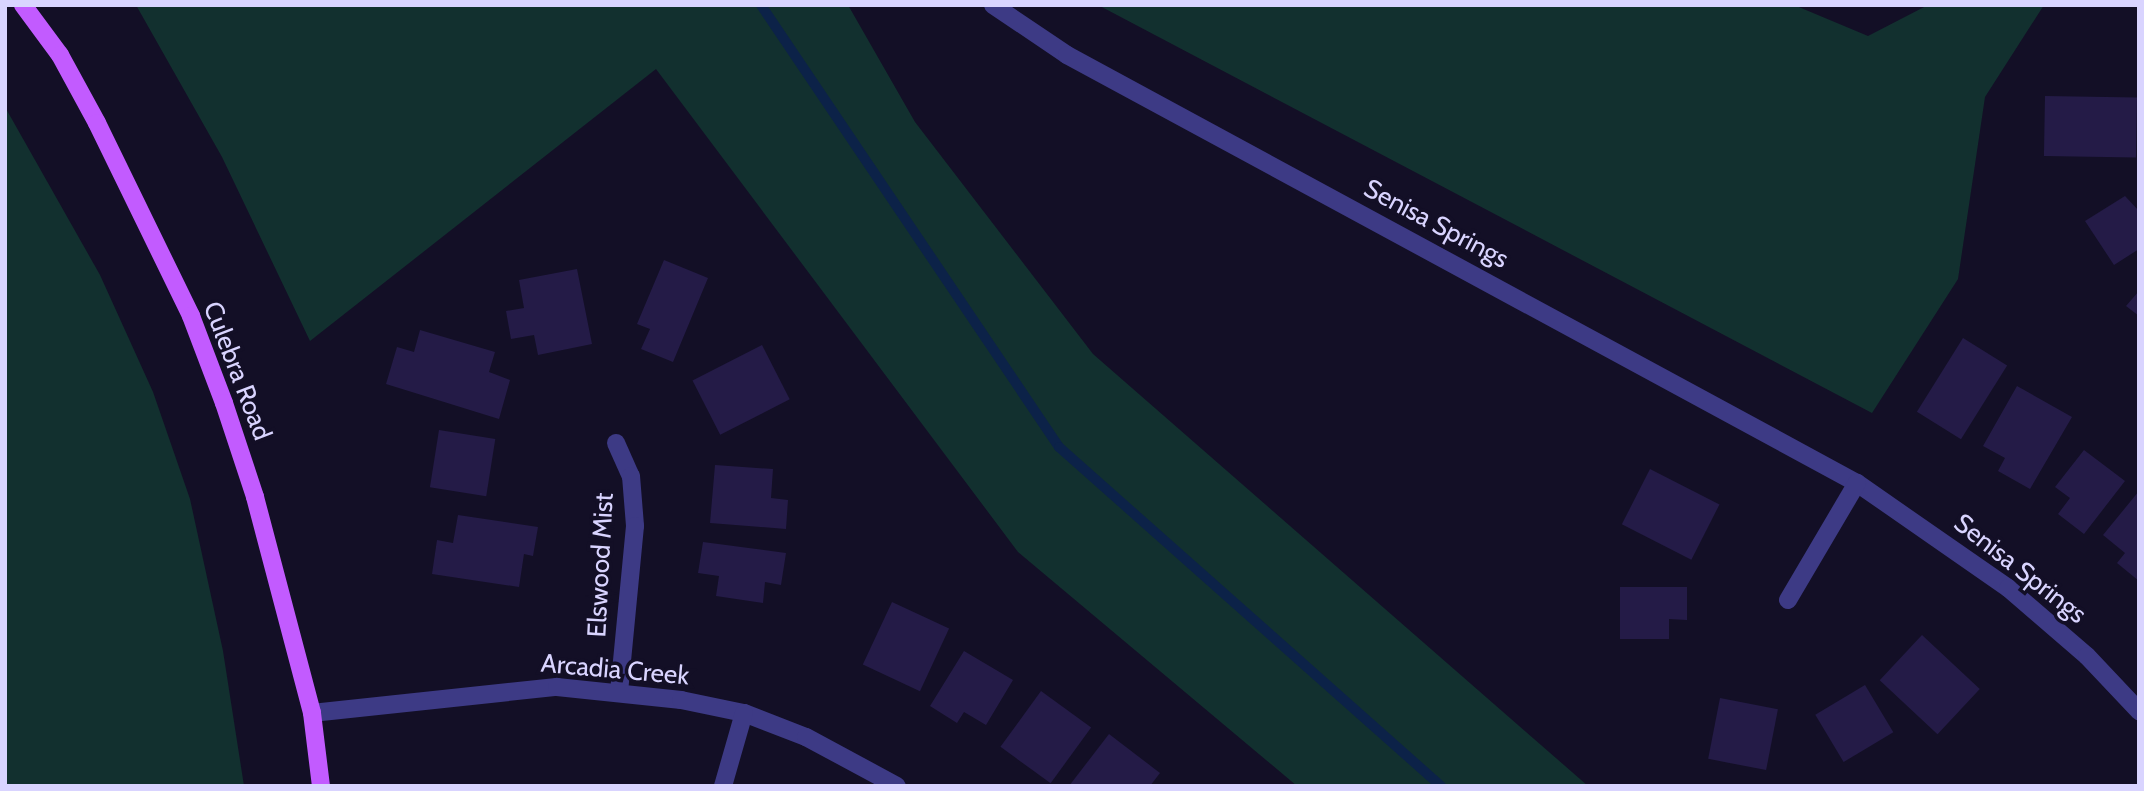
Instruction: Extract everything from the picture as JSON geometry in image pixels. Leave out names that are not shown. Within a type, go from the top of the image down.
[{"type":"main road","name":"Culebra Road","points":[[23,5],[72,78],[191,316],[256,497],[312,713],[321,786]]},
{"type":"street","name":"Senisa Springs","points":[[993,5],[1067,55],[1857,484],[2008,588],[2087,656],[2139,711]]},
{"type":"street","name":"Elswood Mist","points":[[617,443],[631,476],[635,526],[619,692]]},
{"type":"street","points":[[1788,600],[1857,484]]},
{"type":"street","name":"Arcadia Creek","points":[[312,713],[476,692],[557,687],[619,692],[744,713],[806,737],[897,786]]},
{"type":"street","points":[[723,786],[744,713]]},
{"type":"green space","points":[[136,5],[848,5],[915,122],[1093,354],[1588,786],[1297,786],[1018,552],[656,69],[310,341],[222,157]]},
{"type":"green space","points":[[1098,5],[1794,5],[1868,36],[1928,5],[2044,5],[1985,97],[1958,279],[1872,413]]},
{"type":"green space","points":[[5,107],[100,275],[153,392],[190,499],[223,651],[244,786],[5,786]]},
{"type":"building","points":[[2045,96],[2137,98],[2136,158],[2044,156]]},
{"type":"building","points":[[2125,196],[2139,211],[2139,249],[2114,265],[2085,221]]},
{"type":"building","points":[[664,260],[708,278],[673,362],[641,349],[650,329],[637,324]]},
{"type":"building","points":[[577,269],[592,344],[538,355],[534,335],[511,339],[506,311],[524,308],[519,280]]},
{"type":"building","points":[[2139,291],[2139,316],[2126,306]]},
{"type":"building","points":[[420,330],[495,352],[489,372],[510,380],[499,419],[386,384],[397,347],[414,352]]},
{"type":"building","points":[[1963,338],[2007,366],[1961,439],[1917,412]]},
{"type":"building","points":[[762,345],[790,399],[720,435],[693,380]]},
{"type":"building","points":[[2017,386],[2072,417],[2030,489],[1998,471],[2005,458],[1983,446]]},
{"type":"building","points":[[439,430],[495,439],[486,496],[430,487]]},
{"type":"building","points":[[2084,450],[2125,481],[2084,534],[2058,514],[2070,498],[2055,487]]},
{"type":"building","points":[[715,465],[773,469],[771,498],[788,500],[786,529],[710,523]]},
{"type":"building","points":[[1650,469],[1719,504],[1691,560],[1622,524]]},
{"type":"building","points":[[2139,491],[2139,581],[2117,563],[2125,553],[2103,535]]},
{"type":"building","points":[[458,515],[538,527],[533,556],[524,554],[519,587],[432,574],[437,540],[453,543]]},
{"type":"building","points":[[703,542],[786,553],[781,585],[765,582],[763,603],[716,596],[719,576],[698,573]]},
{"type":"building","points":[[1620,587],[1687,587],[1687,620],[1669,619],[1669,639],[1620,639]]},
{"type":"building","points":[[892,602],[949,629],[920,691],[863,665]]},
{"type":"building","points":[[1922,635],[1980,689],[1937,734],[1880,680]]},
{"type":"building","points":[[964,651],[1013,680],[986,725],[964,712],[957,723],[930,706]]},
{"type":"building","points":[[1865,685],[1893,732],[1844,762],[1815,715]]},
{"type":"building","points":[[1041,691],[1091,727],[1051,783],[1000,747]]},
{"type":"building","points":[[1720,698],[1778,709],[1766,770],[1708,759]]},
{"type":"building","points":[[1109,734],[1160,773],[1150,786],[1069,786]]},
{"type":"waterway","points":[[761,5],[1059,447],[1441,786]]}]
